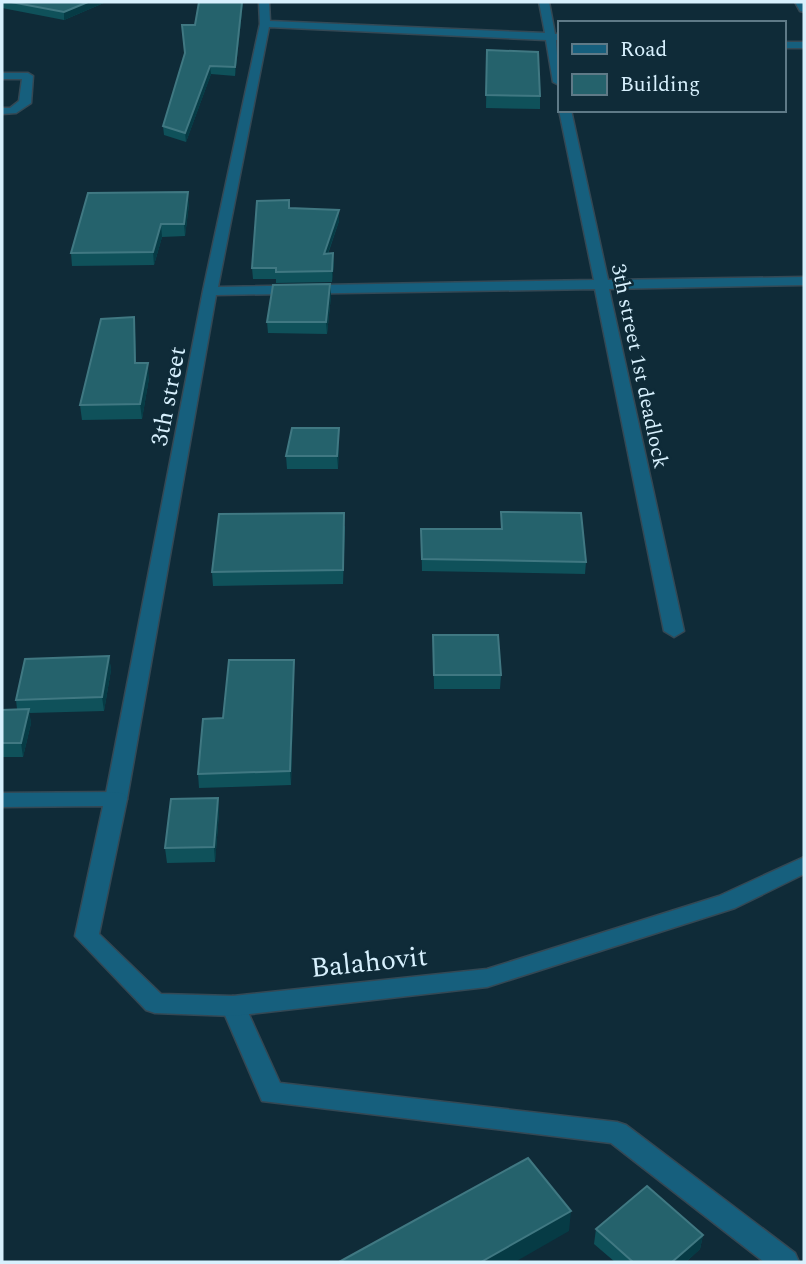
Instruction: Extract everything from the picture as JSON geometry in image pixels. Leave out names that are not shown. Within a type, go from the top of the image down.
[{"type":"street","name":"3th street","points":[[116,799],[210,291],[265,24],[264,2]]},
{"type":"street","points":[[544,2],[554,37],[558,73]]},
{"type":"street","points":[[800,2],[804,9]]},
{"type":"street","points":[[265,24],[554,37]]},
{"type":"street","points":[[785,45],[804,45]]},
{"type":"street","points":[[2,76],[28,76],[25,103],[12,111],[2,111]]},
{"type":"street","name":"3th street 1st deadlock","points":[[565,112],[674,631]]},
{"type":"street","points":[[210,291],[602,287],[804,281]]},
{"type":"street","points":[[2,800],[116,799]]},
{"type":"street","name":"Balahovit","points":[[116,799],[88,936],[155,1003],[233,1006],[487,978],[727,902],[804,866]]},
{"type":"street","points":[[233,1006],[271,1093],[617,1133],[785,1262]]},
{"type":"building","points":[[11,2],[88,2],[64,12]]},
{"type":"building","points":[[199,2],[242,2],[235,67],[210,66],[185,133],[163,126],[185,53],[182,25],[195,25]]},
{"type":"building","points":[[487,50],[538,52],[540,96],[486,95]]},
{"type":"building","points":[[188,192],[184,224],[161,224],[153,252],[71,253],[88,193]]},
{"type":"building","points":[[289,200],[289,208],[339,210],[324,254],[333,253],[332,271],[276,272],[276,268],[252,268],[257,201]]},
{"type":"building","points":[[330,284],[326,322],[267,322],[273,285]]},
{"type":"building","points":[[134,317],[135,363],[148,363],[140,404],[80,405],[101,319]]},
{"type":"building","points":[[292,428],[339,428],[337,456],[286,456]]},
{"type":"building","points":[[501,512],[581,513],[586,562],[422,559],[421,529],[502,529]]},
{"type":"building","points":[[344,513],[343,570],[212,572],[219,514]]},
{"type":"building","points":[[433,635],[498,635],[501,675],[434,675]]},
{"type":"building","points":[[109,656],[102,697],[16,700],[25,659]]},
{"type":"building","points":[[229,660],[294,660],[290,771],[198,774],[203,719],[223,718]]},
{"type":"building","points":[[29,709],[21,743],[2,743],[2,710]]},
{"type":"building","points":[[218,798],[214,847],[165,848],[171,799]]},
{"type":"building","points":[[528,1158],[571,1211],[481,1262],[339,1262]]},
{"type":"building","points":[[647,1186],[703,1235],[672,1262],[633,1262],[596,1229]]}]
